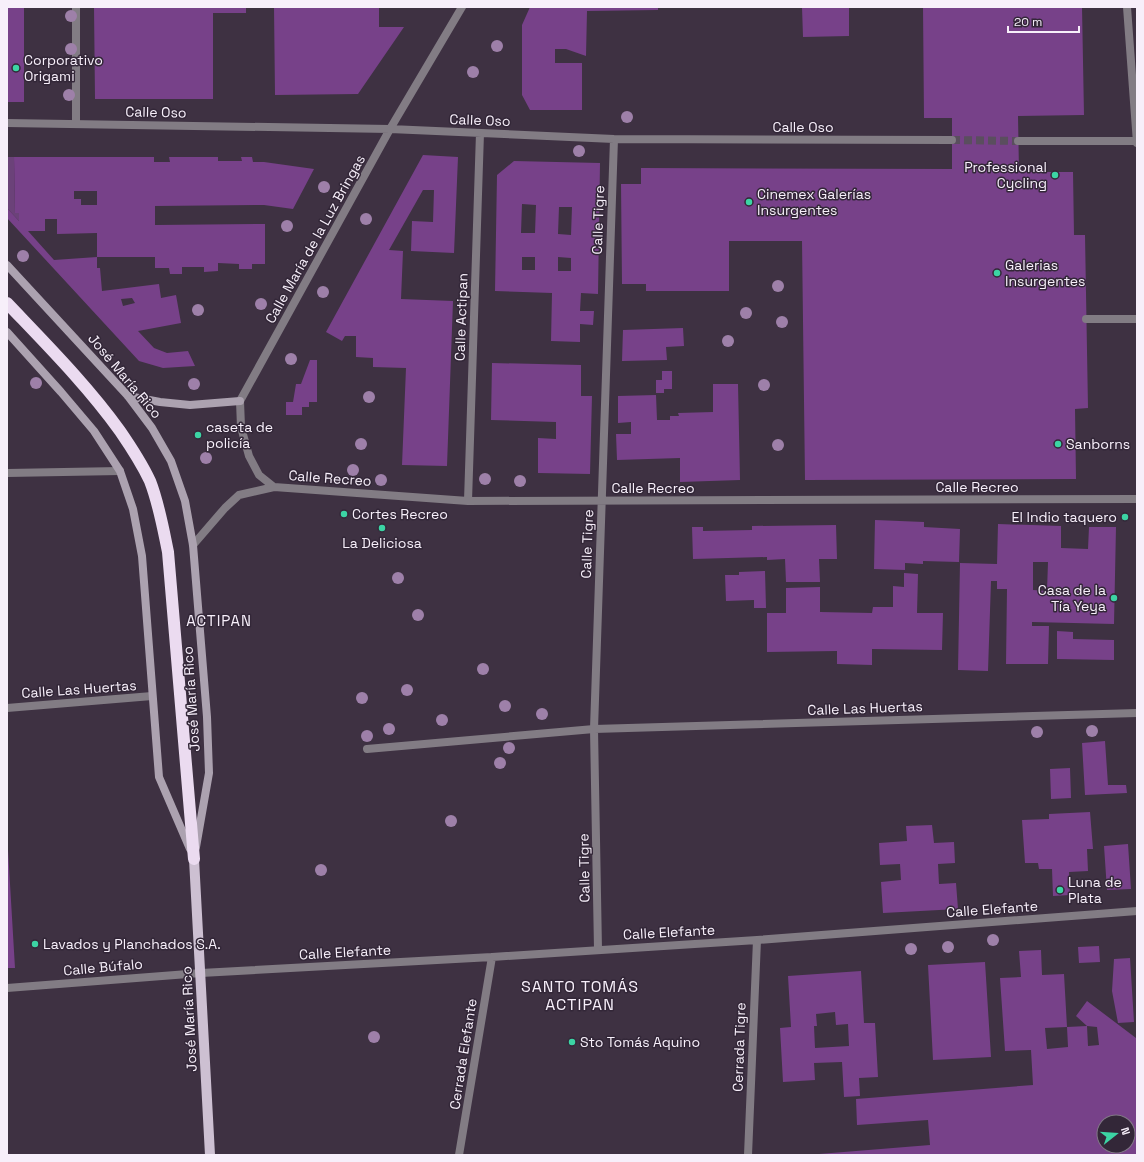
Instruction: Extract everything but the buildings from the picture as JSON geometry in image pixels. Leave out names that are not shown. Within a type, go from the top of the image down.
[{"type":"highway","points":[[7,303],[69,368],[105,409],[131,446],[150,481],[160,512],[168,552],[194,859]]},
{"type":"main road","name":"José María Rico","points":[[7,265],[128,396],[152,428],[171,461],[184,501],[193,545],[207,718],[209,773],[194,859],[210,1155]]},
{"type":"main road","name":"José María Rico","points":[[7,332],[94,431],[120,470],[133,509],[142,556],[159,777],[194,859]]},
{"type":"main road","points":[[128,396],[160,402],[190,405],[240,401]]},
{"type":"street","points":[[76,7],[76,123]]},
{"type":"street","name":"Calle María de la Luz Bringas","points":[[240,401],[390,129],[462,7]]},
{"type":"street","points":[[1018,141],[1137,142],[1127,7]]},
{"type":"street","name":"Calle Oso","points":[[7,123],[390,129],[614,139],[952,140]]},
{"type":"street","name":"Calle Actipan","points":[[468,501],[480,133]]},
{"type":"street","name":"Calle Tigre","points":[[598,949],[594,729],[614,139]]},
{"type":"street","points":[[1086,319],[1137,319]]},
{"type":"street","points":[[240,401],[241,427],[249,456],[259,475],[274,487]]},
{"type":"street","points":[[7,472],[120,470]]},
{"type":"street","name":"Calle Recreo","points":[[193,545],[225,508],[239,495],[274,487],[468,501],[1137,499]]},
{"type":"street","name":"Calle Las Huertas","points":[[7,708],[152,696]]},
{"type":"street","name":"Calle Las Huertas","points":[[367,748],[594,729],[1137,713]]},
{"type":"street","name":"Calle Elefante","points":[[201,973],[492,957],[756,940],[1137,911]]},
{"type":"street","name":"Cerrada Tigre","points":[[748,1155],[756,940]]},
{"type":"street","name":"Cerrada Elefante","points":[[459,1155],[492,957]]},
{"type":"street","name":"Calle Búfalo","points":[[7,988],[201,973]]},
{"type":"shaded area","points":[[7,157],[14,157],[15,213],[19,213],[19,221],[7,208]]},
{"type":"tunnel","points":[[952,140],[1018,141]]},
{"type":"place","name":"Corporativo Origami","points":[[16,68]]},
{"type":"place","name":"Professional Cycling","points":[[1055,175]]},
{"type":"place","name":"Cinemex Galerías Insurgentes","points":[[749,202]]},
{"type":"place","name":"Galerias Insurgentes","points":[[997,273]]},
{"type":"place","name":"caseta de policía","points":[[198,435]]},
{"type":"place","name":"Sanborns","points":[[1058,444]]},
{"type":"place","name":"Cortes Recreo","points":[[344,514]]},
{"type":"place","name":"El Indio taquero","points":[[1125,517]]},
{"type":"place","name":"La Deliciosa","points":[[382,528]]},
{"type":"place","name":"Casa de la Tía Yeya","points":[[1114,598]]},
{"type":"place","name":"Luna de Plata","points":[[1060,890]]},
{"type":"place","name":"Lavados y Planchados S.A.","points":[[35,944]]},
{"type":"place","name":"Sto Tomás Aquino","points":[[572,1042]]},
{"type":"district","name":"ACTIPAN","points":[[219,620]]},
{"type":"district","name":"SANTO TOMÁS ACTIPAN","points":[[580,995]]}]
